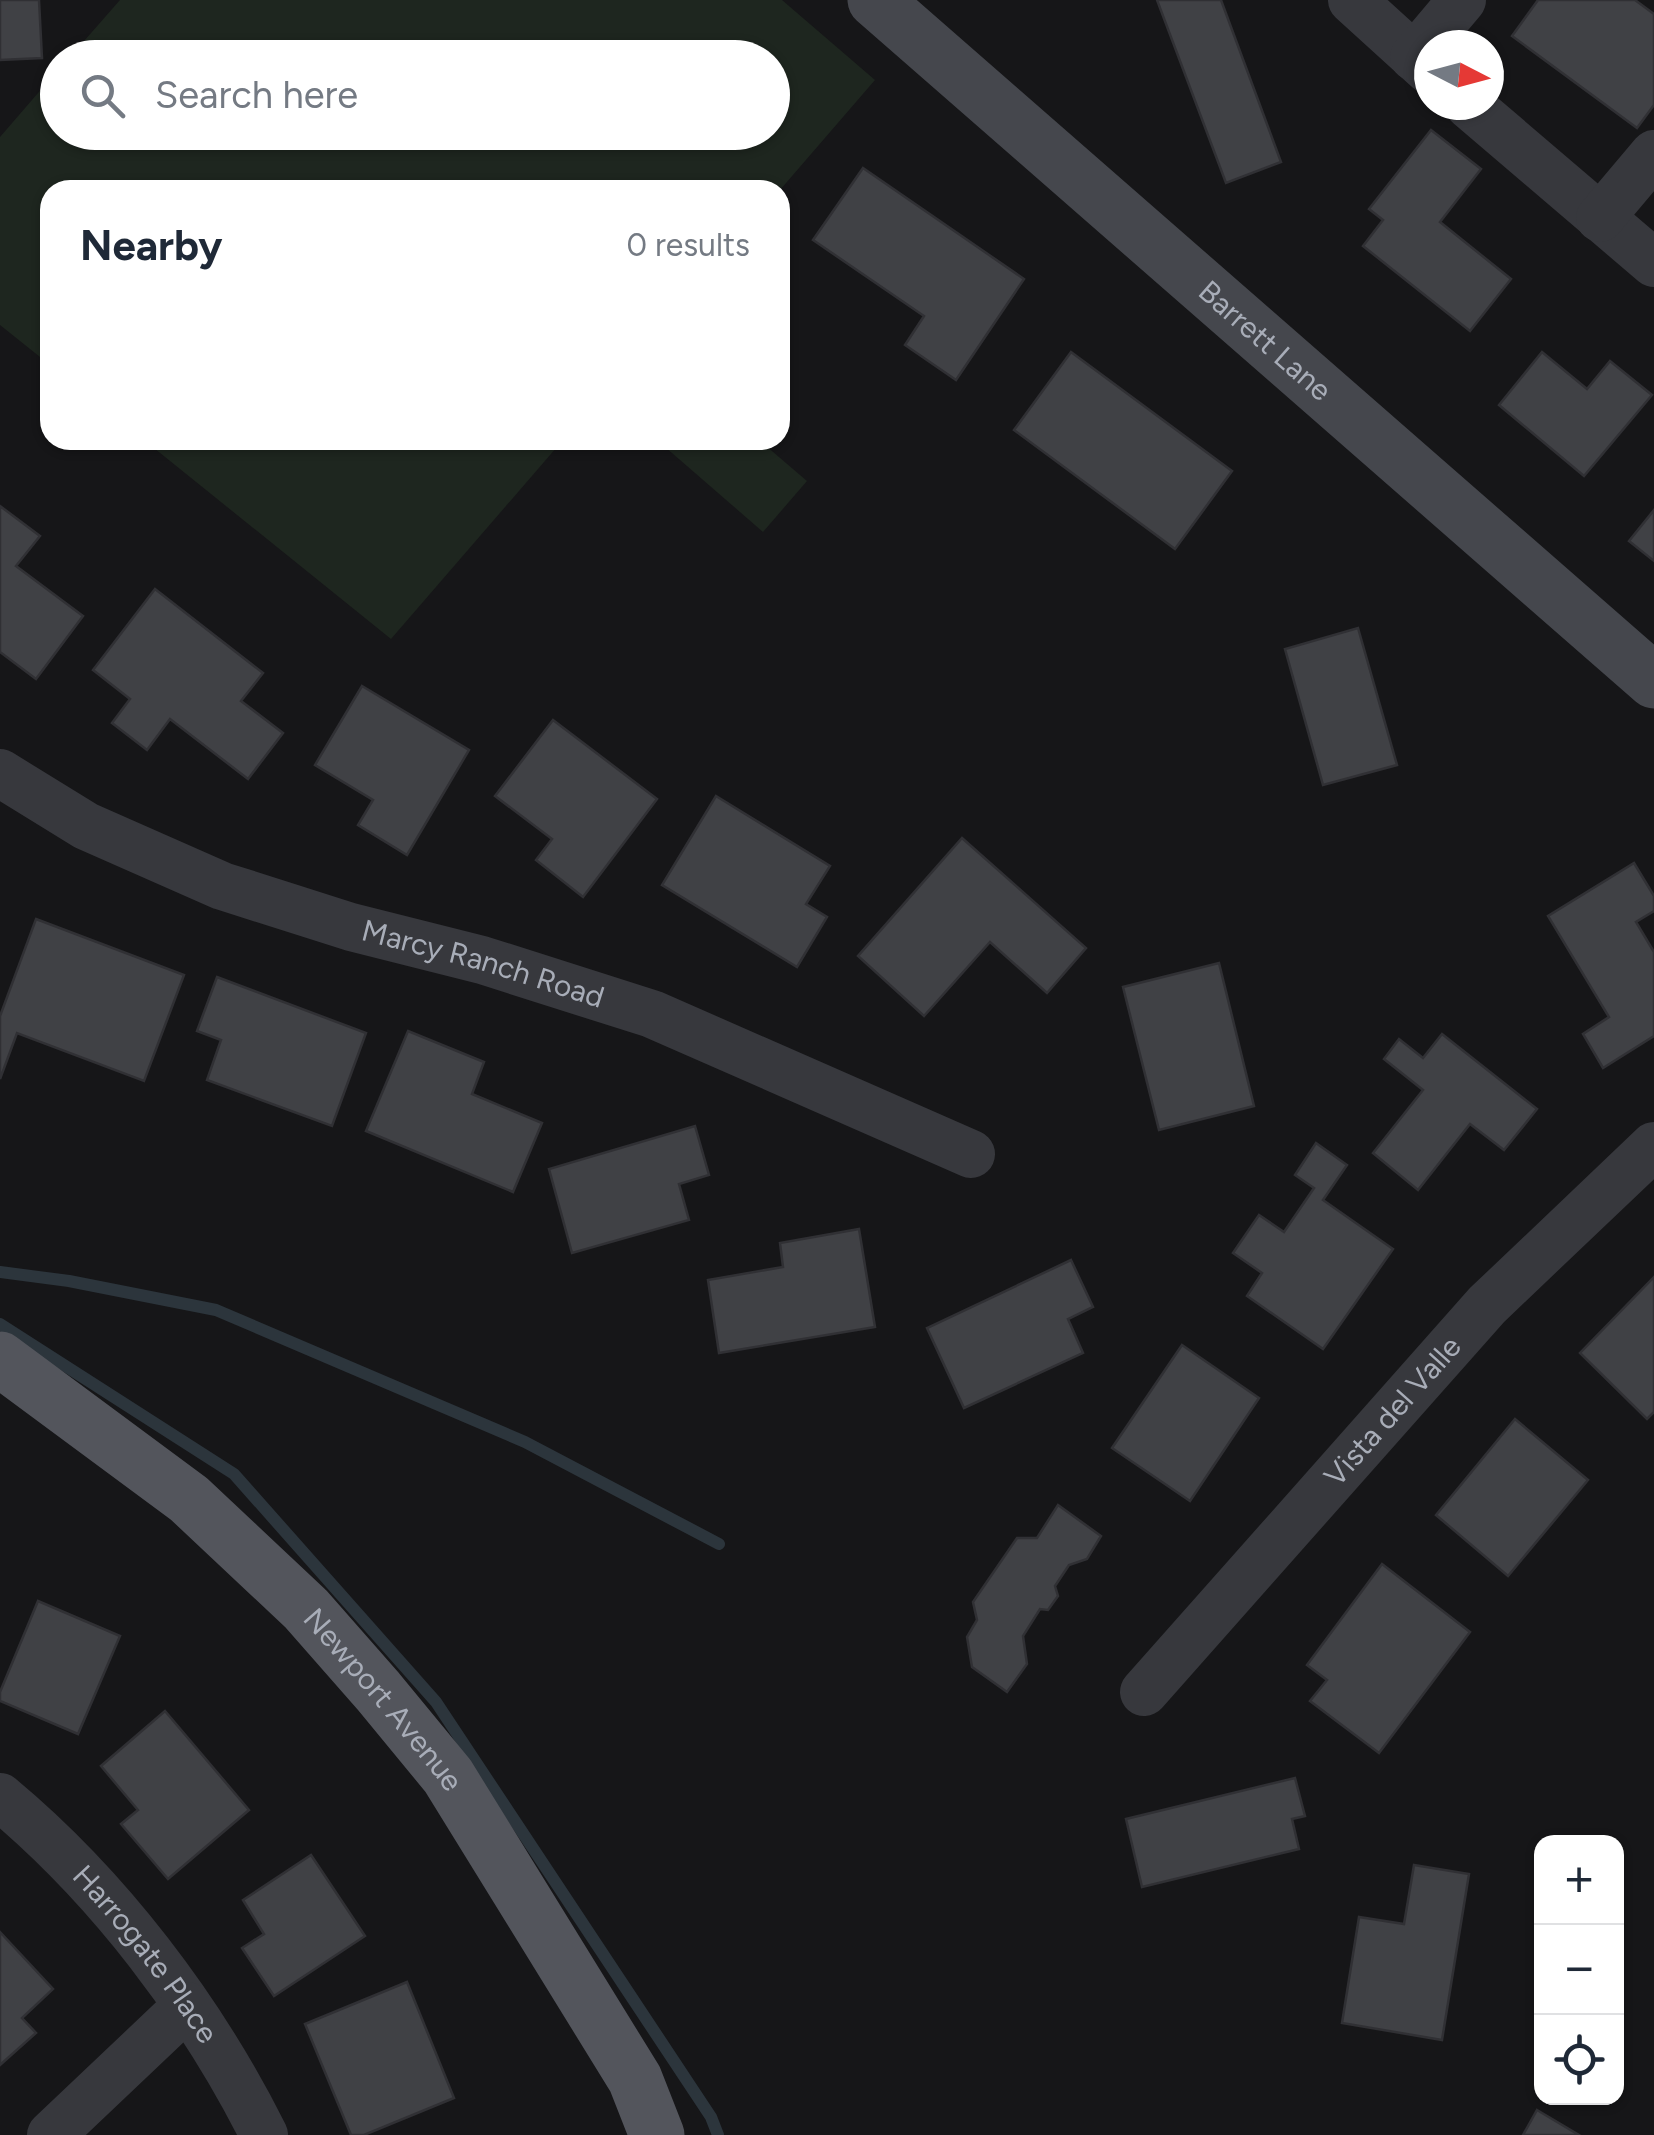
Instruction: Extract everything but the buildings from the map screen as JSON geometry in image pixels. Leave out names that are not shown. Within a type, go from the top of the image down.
[{"type":"main road","name":"Newport Avenue","points":[[0,1358],[189,1499],[306,1610],[378,1691],[448,1776],[635,2079],[657,2135]]},
{"type":"street","name":"Barrett Lane","points":[[875,0],[1654,681]]},
{"type":"street","points":[[1352,0],[1414,57]]},
{"type":"street","points":[[1443,30],[1462,0]]},
{"type":"street","points":[[1486,120],[1654,263]]},
{"type":"street","points":[[1600,218],[1654,154]]},
{"type":"street","name":"Marcy Ranch Road","points":[[0,773],[86,826],[222,886],[351,927],[482,960],[652,1014],[971,1154]]},
{"type":"street","name":"Vista del Valle","points":[[1144,1692],[1487,1305],[1654,1146]]},
{"type":"street","name":"Harrogate Place","points":[[0,1797],[36,1827],[131,1931],[187,2006],[264,2135]]},
{"type":"street","points":[[51,2135],[187,2006]]},
{"type":"shaded area","points":[[120,0],[782,0],[875,80],[789,180],[40,180],[40,357],[0,325],[0,137],[40,91],[40,150],[790,150],[790,40],[85,40]]},
{"type":"shaded area","points":[[156,450],[554,450],[391,639]]},
{"type":"shaded area","points":[[669,450],[771,450],[807,481],[763,532]]},
{"type":"waterway","points":[[0,1272],[69,1281],[216,1310],[525,1442],[719,1544]]},
{"type":"waterway","points":[[0,1324],[234,1474],[436,1702],[711,2117],[718,2135]]}]
